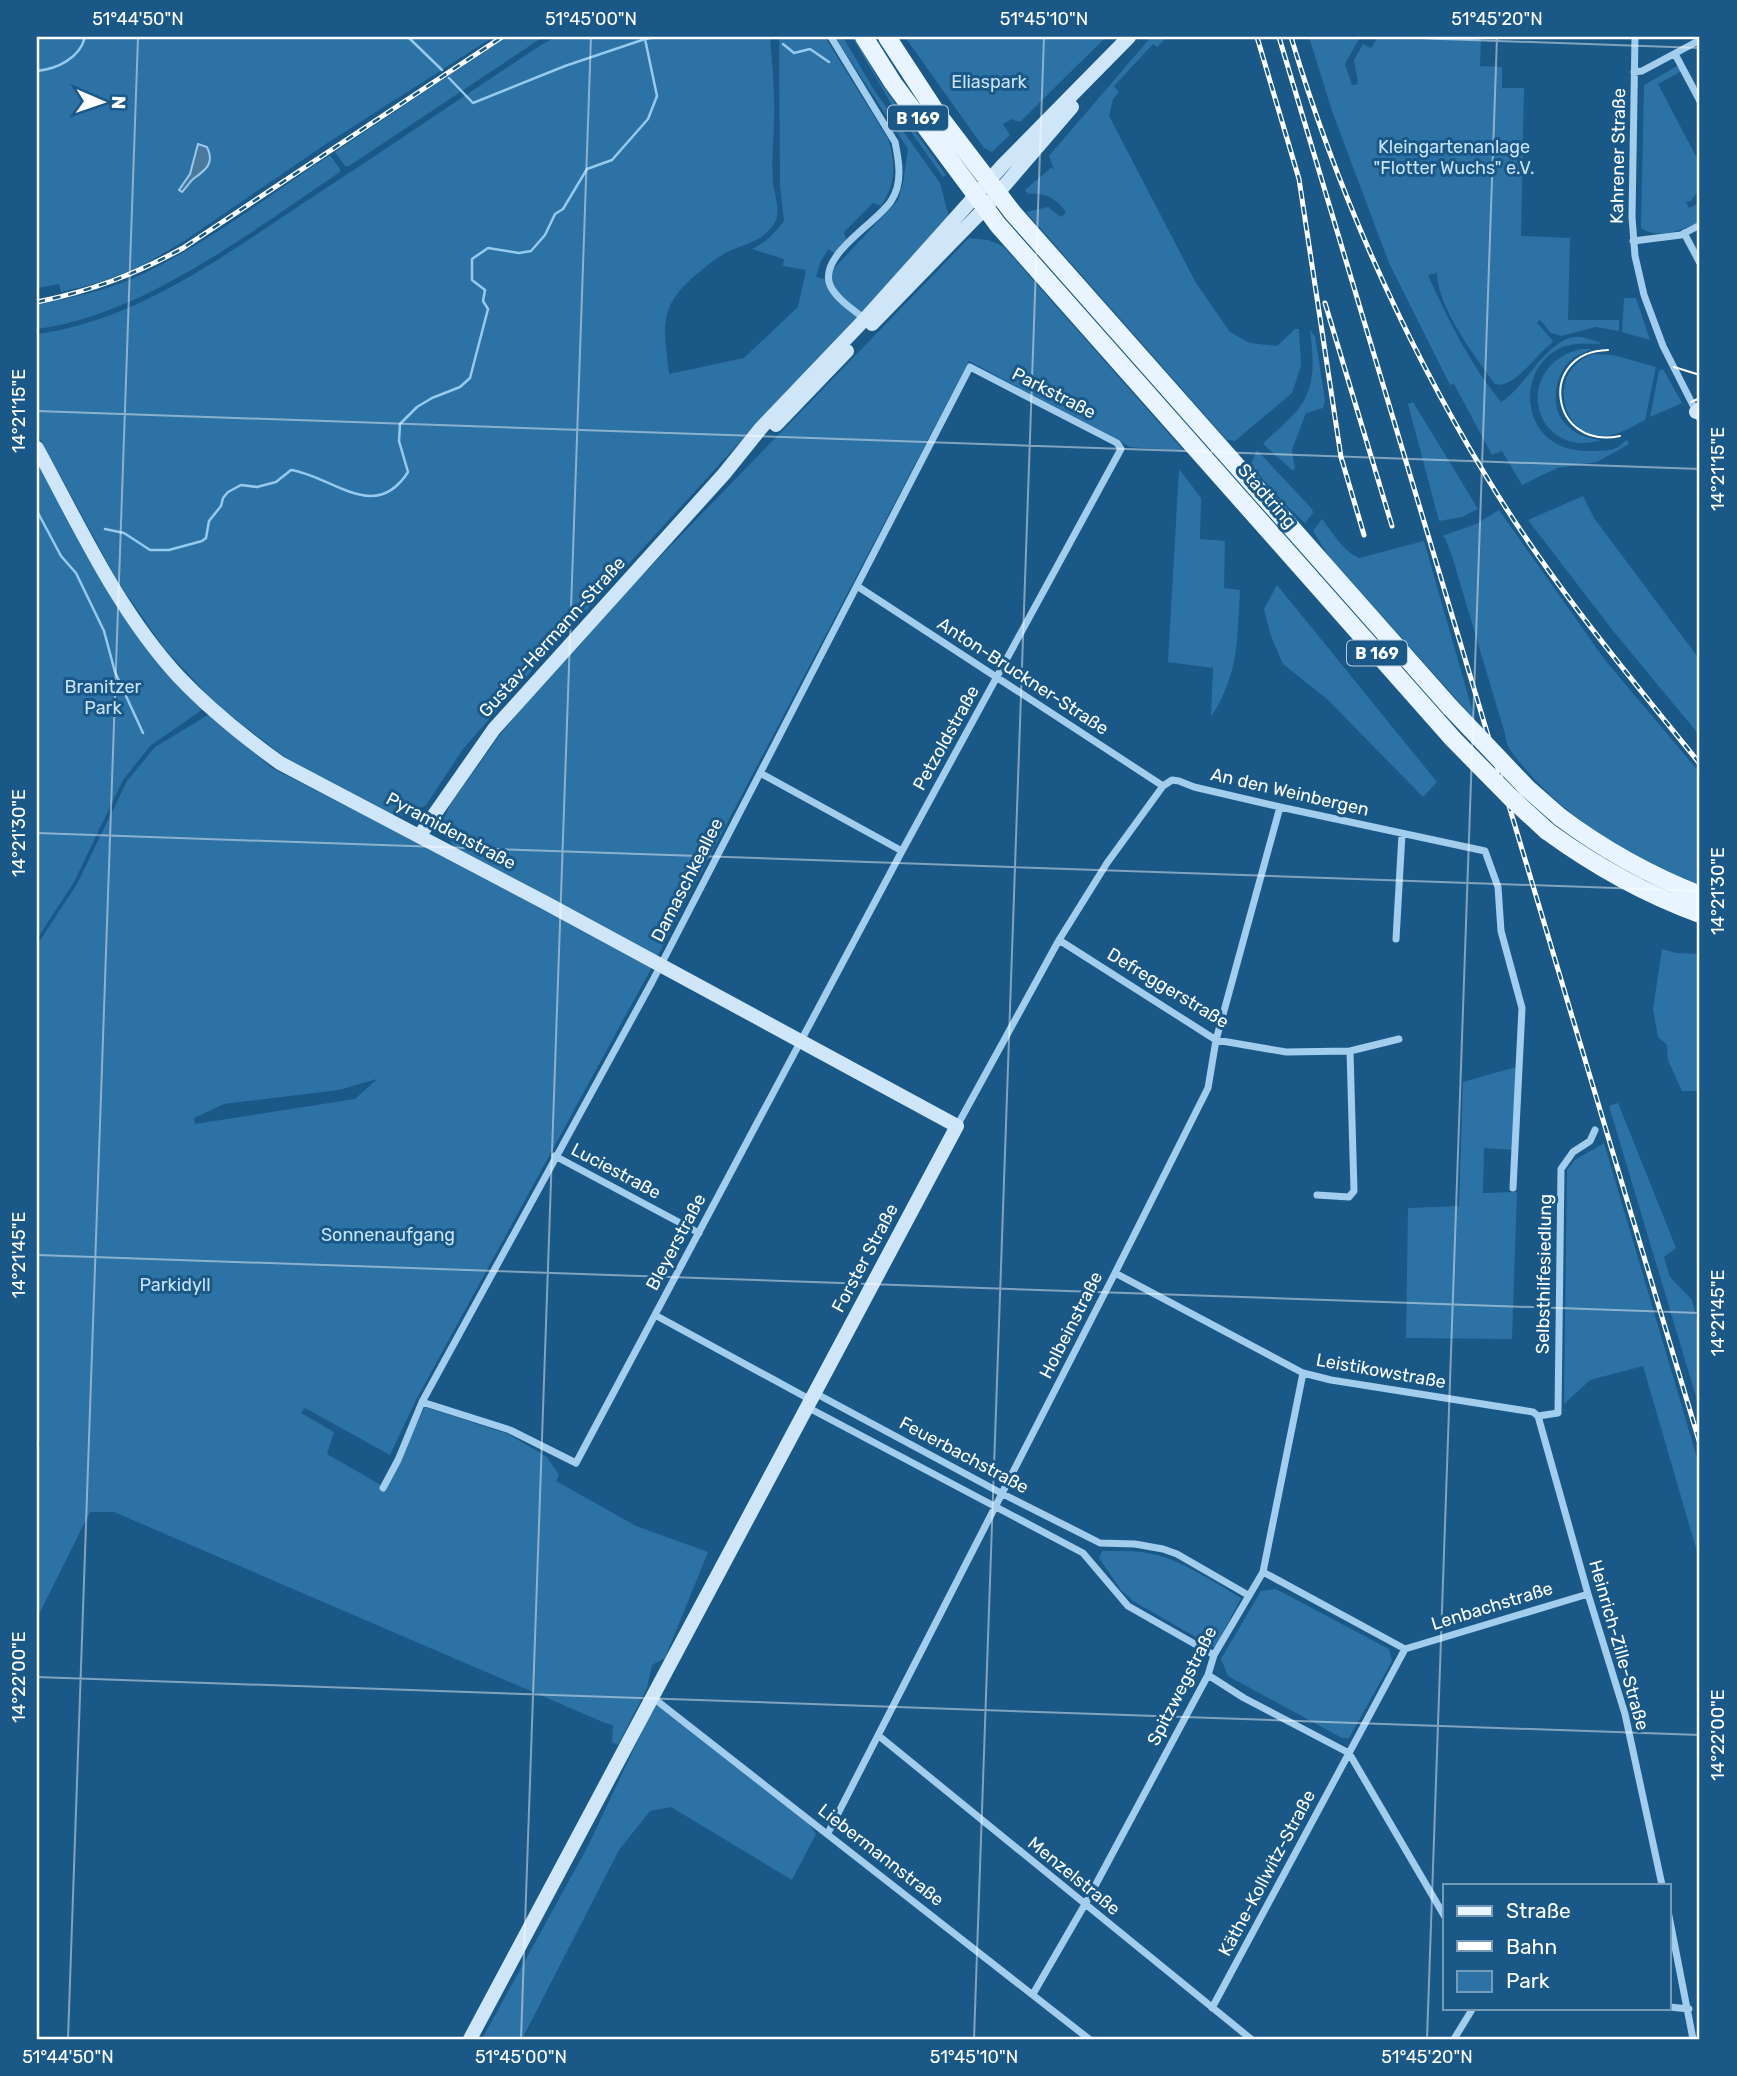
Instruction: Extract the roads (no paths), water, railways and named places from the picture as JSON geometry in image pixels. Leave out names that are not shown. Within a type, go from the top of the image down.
[{"type":"main road","name":"Stadtring","points":[[864,37],[893,83],[980,202],[1453,739],[1510,797],[1548,831],[1586,858],[1619,878],[1700,914]]},
{"type":"main road","name":"Stadtring","points":[[887,37],[936,113],[993,188],[1450,707],[1527,788],[1560,817],[1616,856],[1658,878],[1700,895]]},
{"type":"main road","name":"Gustav-Hermann-Straße","points":[[419,835],[494,729],[724,474],[768,434],[1129,37]]},
{"type":"main road","name":"Pyramidenstraße","points":[[37,448],[113,586],[150,642],[177,676],[242,736],[281,763],[957,1126]]},
{"type":"main road","name":"Forster Straße","points":[[470,2039],[957,1126]]},
{"type":"street","points":[[831,37],[895,142],[899,160],[899,180],[891,201],[839,252],[829,270],[829,284],[834,292],[868,322]]},
{"type":"street","name":"Kahrener Straße","points":[[1635,37],[1633,241],[1637,268],[1662,346],[1699,413]]},
{"type":"street","name":"Kahrener Straße","points":[[1634,72],[1642,71],[1700,40]]},
{"type":"street","points":[[1675,54],[1700,101]]},
{"type":"street","name":"Kahrener Straße","points":[[1633,241],[1684,233],[1700,225]]},
{"type":"street","points":[[1684,233],[1700,263]]},
{"type":"street","name":"Parkstraße","points":[[970,367],[1117,443],[1121,449]]},
{"type":"street","name":"Damaschkeallee","points":[[383,1488],[422,1402],[660,965],[970,367]]},
{"type":"street","name":"Petzoldstraße","points":[[801,1043],[902,851],[1121,449]]},
{"type":"street","name":"Anton-Bruckner-Straße","points":[[857,586],[1163,786]]},
{"type":"street","points":[[760,773],[902,851]]},
{"type":"street","name":"An den Weinbergen","points":[[1163,786],[1171,780],[1280,807],[1485,851]]},
{"type":"street","name":"Forster Straße","points":[[957,1126],[1059,940],[1107,863],[1163,786]]},
{"type":"street","name":"Holbeinstraße","points":[[828,1833],[1208,1088],[1216,1040],[1280,807]]},
{"type":"street","points":[[1396,939],[1402,834]]},
{"type":"street","name":"Selbsthilfesiedlung","points":[[1485,851],[1498,887],[1501,931],[1522,1008],[1513,1188]]},
{"type":"street","name":"Defreggerstraße","points":[[1059,940],[1216,1040],[1286,1052],[1350,1051],[1399,1039]]},
{"type":"street","name":"Bleyerstraße","points":[[422,1402],[510,1430],[576,1463],[801,1043]]},
{"type":"street","points":[[1317,1195],[1349,1196],[1354,1191],[1350,1051]]},
{"type":"street","name":"Selbsthilfesiedlung","points":[[1538,1416],[1558,1413],[1561,1169],[1573,1152],[1590,1141],[1595,1130]]},
{"type":"street","name":"Luciestraße","points":[[555,1156],[699,1233]]},
{"type":"street","name":"Leistikowstraße","points":[[1115,1273],[1303,1373],[1331,1380],[1532,1412],[1538,1416]]},
{"type":"street","name":"Feuerbachstraße","points":[[655,1315],[1083,1553],[1128,1606],[1214,1655]]},
{"type":"street","name":"Spitzwegstraße","points":[[1033,1994],[1085,1905],[1208,1675],[1214,1655],[1263,1572],[1303,1373]]},
{"type":"street","name":"Feuerbachstraße","points":[[811,1400],[1100,1543],[1135,1544],[1163,1549],[1177,1554],[1248,1595]]},
{"type":"street","name":"Heinrich-Zille-Straße","points":[[1538,1416],[1625,1714],[1662,1884]]},
{"type":"street","points":[[1263,1572],[1405,1649],[1349,1753]]},
{"type":"street","name":"Lenbachstraße","points":[[1405,1649],[1588,1594]]},
{"type":"street","points":[[1208,1675],[1244,1698],[1349,1753],[1443,1914]]},
{"type":"street","name":"Liebermannstraße","points":[[653,1697],[1089,2039]]},
{"type":"street","name":"Menzelstraße","points":[[879,1736],[1251,2039]]},
{"type":"street","name":"Käthe-Kollwitz-Straße","points":[[1212,2008],[1349,1753]]},
{"type":"street","points":[[1670,1921],[1693,2039]]},
{"type":"street","points":[[1670,2007],[1689,2009]]},
{"type":"street","points":[[1454,2039],[1473,2010]]},
{"type":"waterway","points":[[37,71],[67,61],[78,51],[85,37]]},
{"type":"waterway","points":[[408,37],[442,70]]},
{"type":"waterway","points":[[645,39],[657,37]]},
{"type":"waterway","points":[[105,529],[124,533],[150,550],[169,550],[202,541],[206,538],[209,521],[228,492],[241,485],[257,487],[276,482],[291,470],[367,496],[382,494],[395,487],[408,472],[399,441],[400,424],[417,407],[460,387],[470,378],[488,309],[483,301],[485,290],[472,280],[472,259],[488,248],[519,253],[531,251],[545,235],[555,214],[563,209],[587,169],[612,160],[648,119],[657,96],[645,39],[565,66],[473,103],[449,78]]},
{"type":"waterway","points":[[783,44],[794,53],[810,49],[829,62]]},
{"type":"waterway","points":[[37,511],[61,556],[76,573],[104,631],[115,672],[143,733]]},
{"type":"tram line","points":[[1608,350],[1585,355],[1570,366],[1562,382],[1561,399],[1566,416],[1578,429],[1596,437],[1620,436]]},
{"type":"tram line","points":[[1674,367],[1700,375]]},
{"type":"tram line","points":[[1691,402],[1700,398]]},
{"type":"railway","points":[[37,302],[112,281],[183,248],[502,37]]},
{"type":"railway","points":[[1257,37],[1299,179],[1341,457],[1364,535]]},
{"type":"railway","points":[[1279,37],[1700,1444]]},
{"type":"railway","points":[[1291,37],[1329,151],[1351,207],[1400,317],[1456,424],[1510,514],[1561,588],[1700,764]]},
{"type":"railway","points":[[1325,303],[1392,526]]},
{"type":"park label","name":"Eliaspark","points":[[989,82]]},
{"type":"park label","name":"Kleingartenanlage \"Flotter Wuchs\" e.V.","points":[[1454,157]]},
{"type":"park label","name":"Branitzer Park","points":[[103,697]]},
{"type":"park label","name":"Sonnenaufgang","points":[[388,1235]]},
{"type":"park label","name":"Parkidyll","points":[[175,1285]]}]
